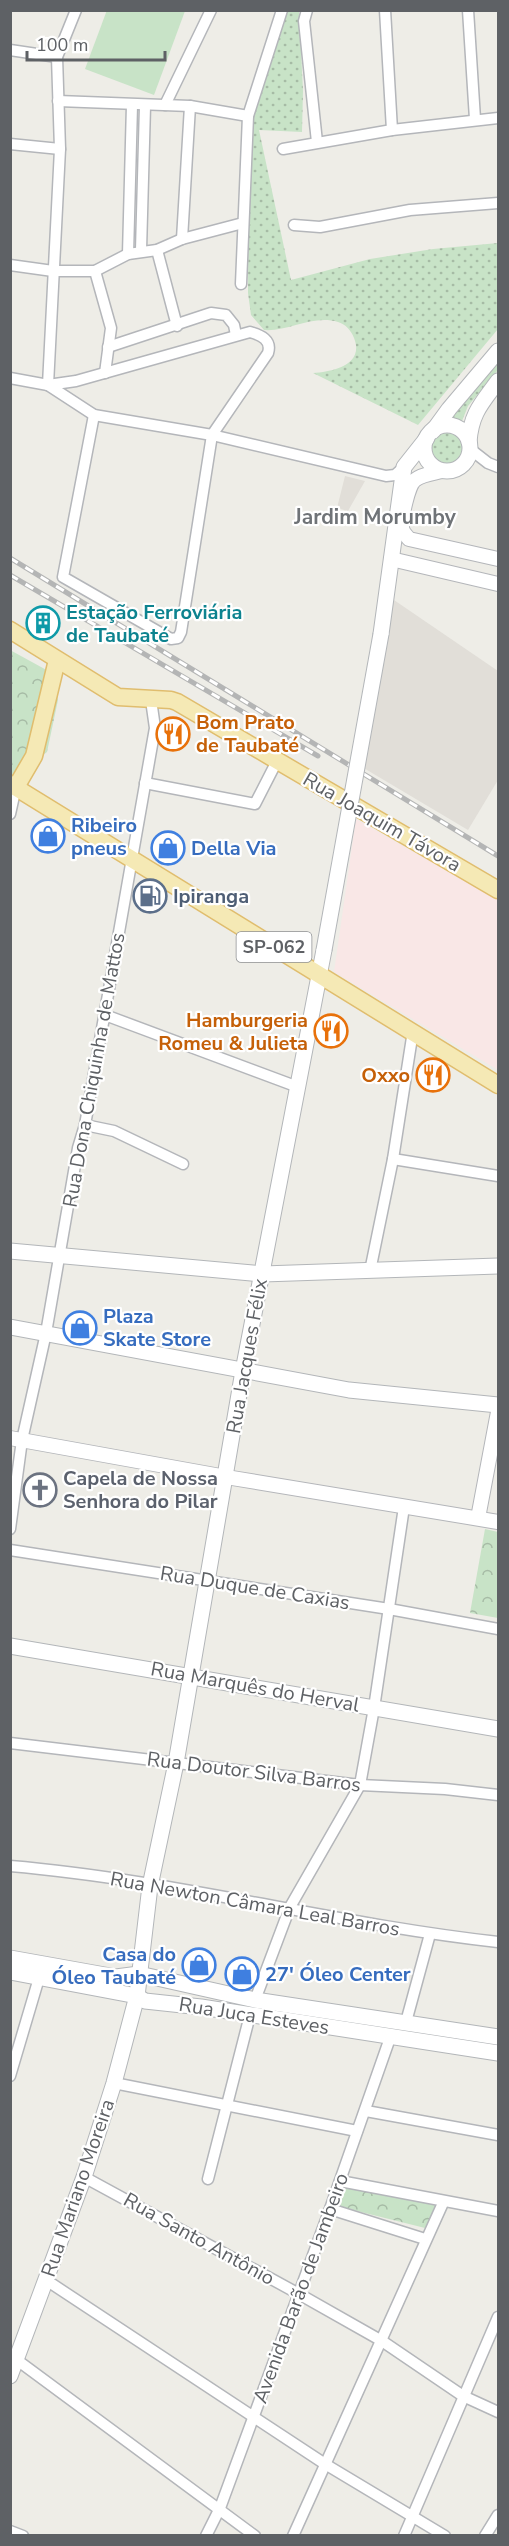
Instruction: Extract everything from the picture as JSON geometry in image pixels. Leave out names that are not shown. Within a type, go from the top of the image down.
[{"type":"main road","points":[[404,467],[456,399],[498,351]]},
{"type":"main road","points":[[470,445],[460,430],[447,426],[430,434],[425,444],[430,464],[442,471],[449,471],[466,462],[470,445],[471,421],[498,381]]},
{"type":"main road","name":"Rua Jacques Félix","points":[[176,1763],[243,1371],[324,950],[381,634],[404,467]]},
{"type":"main road","name":"Rua Joaquim Távora","points":[[10,630],[118,697],[177,702],[498,890]]},
{"type":"main road","points":[[13,785],[34,756],[57,660]]},
{"type":"main road","name":"SP-062","points":[[13,785],[498,1085]]},
{"type":"main road","points":[[10,1251],[263,1274],[498,1266]]},
{"type":"main road","points":[[10,1327],[349,1390],[498,1405]]},
{"type":"main road","name":"Rua Marquês do Herval","points":[[10,1646],[498,1729]]},
{"type":"main road","points":[[139,1974],[150,1886],[176,1763]]},
{"type":"main road","name":"Rua Juca Esteves","points":[[10,1958],[116,1977],[139,1974],[255,2000],[498,2037]]},
{"type":"main road","name":"Rua Juca Esteves","points":[[10,1972],[137,1996],[145,2001],[498,2054]]},
{"type":"main road","name":"Rua Mariano Moreira","points":[[10,2376],[14,2359],[84,2177],[114,2083],[137,1996],[139,1974]]},
{"type":"main road","points":[[462,2048],[466,2032]]},
{"type":"street","points":[[48,385],[60,149],[57,57],[76,10]]},
{"type":"street","points":[[165,105],[211,10]]},
{"type":"street","points":[[241,284],[248,116],[282,10]]},
{"type":"street","points":[[307,10],[304,21],[317,141]]},
{"type":"street","points":[[385,10],[392,130]]},
{"type":"street","points":[[468,10],[475,119]]},
{"type":"street","points":[[10,50],[57,57]]},
{"type":"street","points":[[58,101],[190,106],[248,116]]},
{"type":"street","points":[[128,254],[132,105]]},
{"type":"street","points":[[141,250],[145,106]]},
{"type":"street","points":[[182,239],[190,106]]},
{"type":"street","points":[[283,149],[317,141],[392,130],[498,118]]},
{"type":"street","points":[[10,144],[60,149]]},
{"type":"street","points":[[294,225],[320,227],[410,210],[498,202]]},
{"type":"street","points":[[10,265],[53,271],[95,271],[128,254],[141,250],[157,250],[182,239],[243,223]]},
{"type":"street","points":[[157,250],[177,326]]},
{"type":"street","points":[[95,271],[111,328],[105,373]]},
{"type":"street","points":[[108,347],[211,313],[218,313],[230,320],[236,335]]},
{"type":"street","points":[[10,378],[48,385],[76,381],[250,332],[264,338],[270,347],[212,435],[181,632],[178,638],[171,639],[63,577],[94,415]]},
{"type":"street","points":[[48,385],[94,415],[212,435],[386,476],[395,475],[404,467]]},
{"type":"street","points":[[470,445],[488,462],[498,467]]},
{"type":"street","points":[[442,471],[424,475],[410,486],[402,527],[409,539],[498,559]]},
{"type":"street","points":[[386,476],[402,493]]},
{"type":"street","points":[[391,559],[498,584]]},
{"type":"street","name":"Rua Dona Chiquinha de Mattos","points":[[10,1529],[16,1439],[46,1333],[78,1148],[85,1125],[155,728],[151,700]]},
{"type":"street","points":[[145,783],[255,804],[278,761]]},
{"type":"street","points":[[10,814],[13,785]]},
{"type":"street","points":[[105,1015],[298,1087]]},
{"type":"street","points":[[370,1271],[393,1159],[412,1031]]},
{"type":"street","points":[[85,1125],[114,1131],[183,1164]]},
{"type":"street","points":[[393,1159],[498,1176]]},
{"type":"street","points":[[478,1518],[498,1412]]},
{"type":"street","points":[[16,1439],[226,1477],[498,1522]]},
{"type":"street","points":[[255,2000],[290,1907],[360,1785],[404,1507]]},
{"type":"street","name":"Rua Duque de Caxias","points":[[10,1550],[389,1609],[498,1629]]},
{"type":"street","name":"Rua Doutor Silva Barros","points":[[10,1743],[360,1785],[445,1789],[498,1795]]},
{"type":"street","name":"Rua Newton Câmara Leal Barros","points":[[10,1866],[53,1870],[290,1907],[430,1934],[498,1942]]},
{"type":"street","points":[[406,2022],[430,1934]]},
{"type":"street","points":[[10,2076],[39,1978]]},
{"type":"street","points":[[208,2179],[225,2104],[250,2015]]},
{"type":"street","name":"Avenida Barão de Jambeiro","points":[[206,2535],[220,2508],[366,2111],[390,2038]]},
{"type":"street","points":[[114,2083],[357,2131]]},
{"type":"street","points":[[366,2111],[498,2135]]},
{"type":"street","name":"Rua Santo Antônio","points":[[84,2177],[382,2341],[463,2396],[498,2412]]},
{"type":"street","points":[[340,2181],[444,2203],[498,2211]]},
{"type":"street","points":[[293,2535],[382,2341],[425,2239],[444,2203]]},
{"type":"street","points":[[330,2209],[425,2239]]},
{"type":"street","points":[[46,2280],[325,2464],[445,2535]]},
{"type":"street","points":[[404,2535],[498,2317]]},
{"type":"street","points":[[14,2359],[255,2535]]},
{"type":"street","points":[[485,2535],[498,2515]]},
{"type":"street","points":[[10,2531],[23,2535]]},
{"type":"shaded area","points":[[345,476],[365,481],[348,511],[337,508]]},
{"type":"shaded area","points":[[391,598],[498,671],[498,780],[468,830],[362,767]]},
{"type":"shaded area","points":[[356,819],[498,900],[498,1070],[334,972]]},
{"type":"green space","points":[[107,10],[185,11],[154,95],[85,69]]},
{"type":"green space","points":[[285,11],[299,11],[303,91],[302,132],[259,130],[291,280],[370,259],[433,249],[498,243],[498,329],[418,425],[313,373],[337,369],[351,361],[355,355],[354,338],[343,324],[319,320],[264,330],[251,315],[248,293],[249,127]]},
{"type":"green space","points":[[498,360],[498,370],[468,406],[462,421],[448,418]]},
{"type":"green space","points":[[448,429],[462,435],[468,449],[462,463],[448,469],[434,463],[428,449],[434,435]]},
{"type":"green space","points":[[10,650],[52,673],[58,700],[47,752],[10,780]]},
{"type":"green space","points":[[485,1529],[498,1532],[498,1618],[470,1613]]},
{"type":"green space","points":[[343,2184],[438,2206],[425,2228],[337,2206]]},
{"type":"railway","points":[[10,558],[498,856]]},
{"type":"railway","points":[[10,575],[318,756]]},
{"type":"place","name":"Estação Ferroviária de Taubaté","points":[[43,623]]},
{"type":"place","name":"Bom Prato de Taubaté","points":[[173,734]]},
{"type":"place","name":"Ribeiro pneus","points":[[48,836]]},
{"type":"place","name":"Della Via","points":[[168,848]]},
{"type":"place","name":"Ipiranga","points":[[150,896]]},
{"type":"place","name":"Hamburgeria Romeu & Julieta","points":[[331,1031]]},
{"type":"place","name":"Oxxo","points":[[433,1075]]},
{"type":"place","name":"Plaza Skate Store","points":[[80,1328]]},
{"type":"place","name":"Capela de Nossa Senhora do Pilar","points":[[40,1490]]},
{"type":"place","name":"Casa do Óleo Taubaté","points":[[199,1965]]},
{"type":"place","name":"27' Óleo Center","points":[[242,1974]]},
{"type":"district","name":"Jardim Morumby","points":[[375,517]]}]
